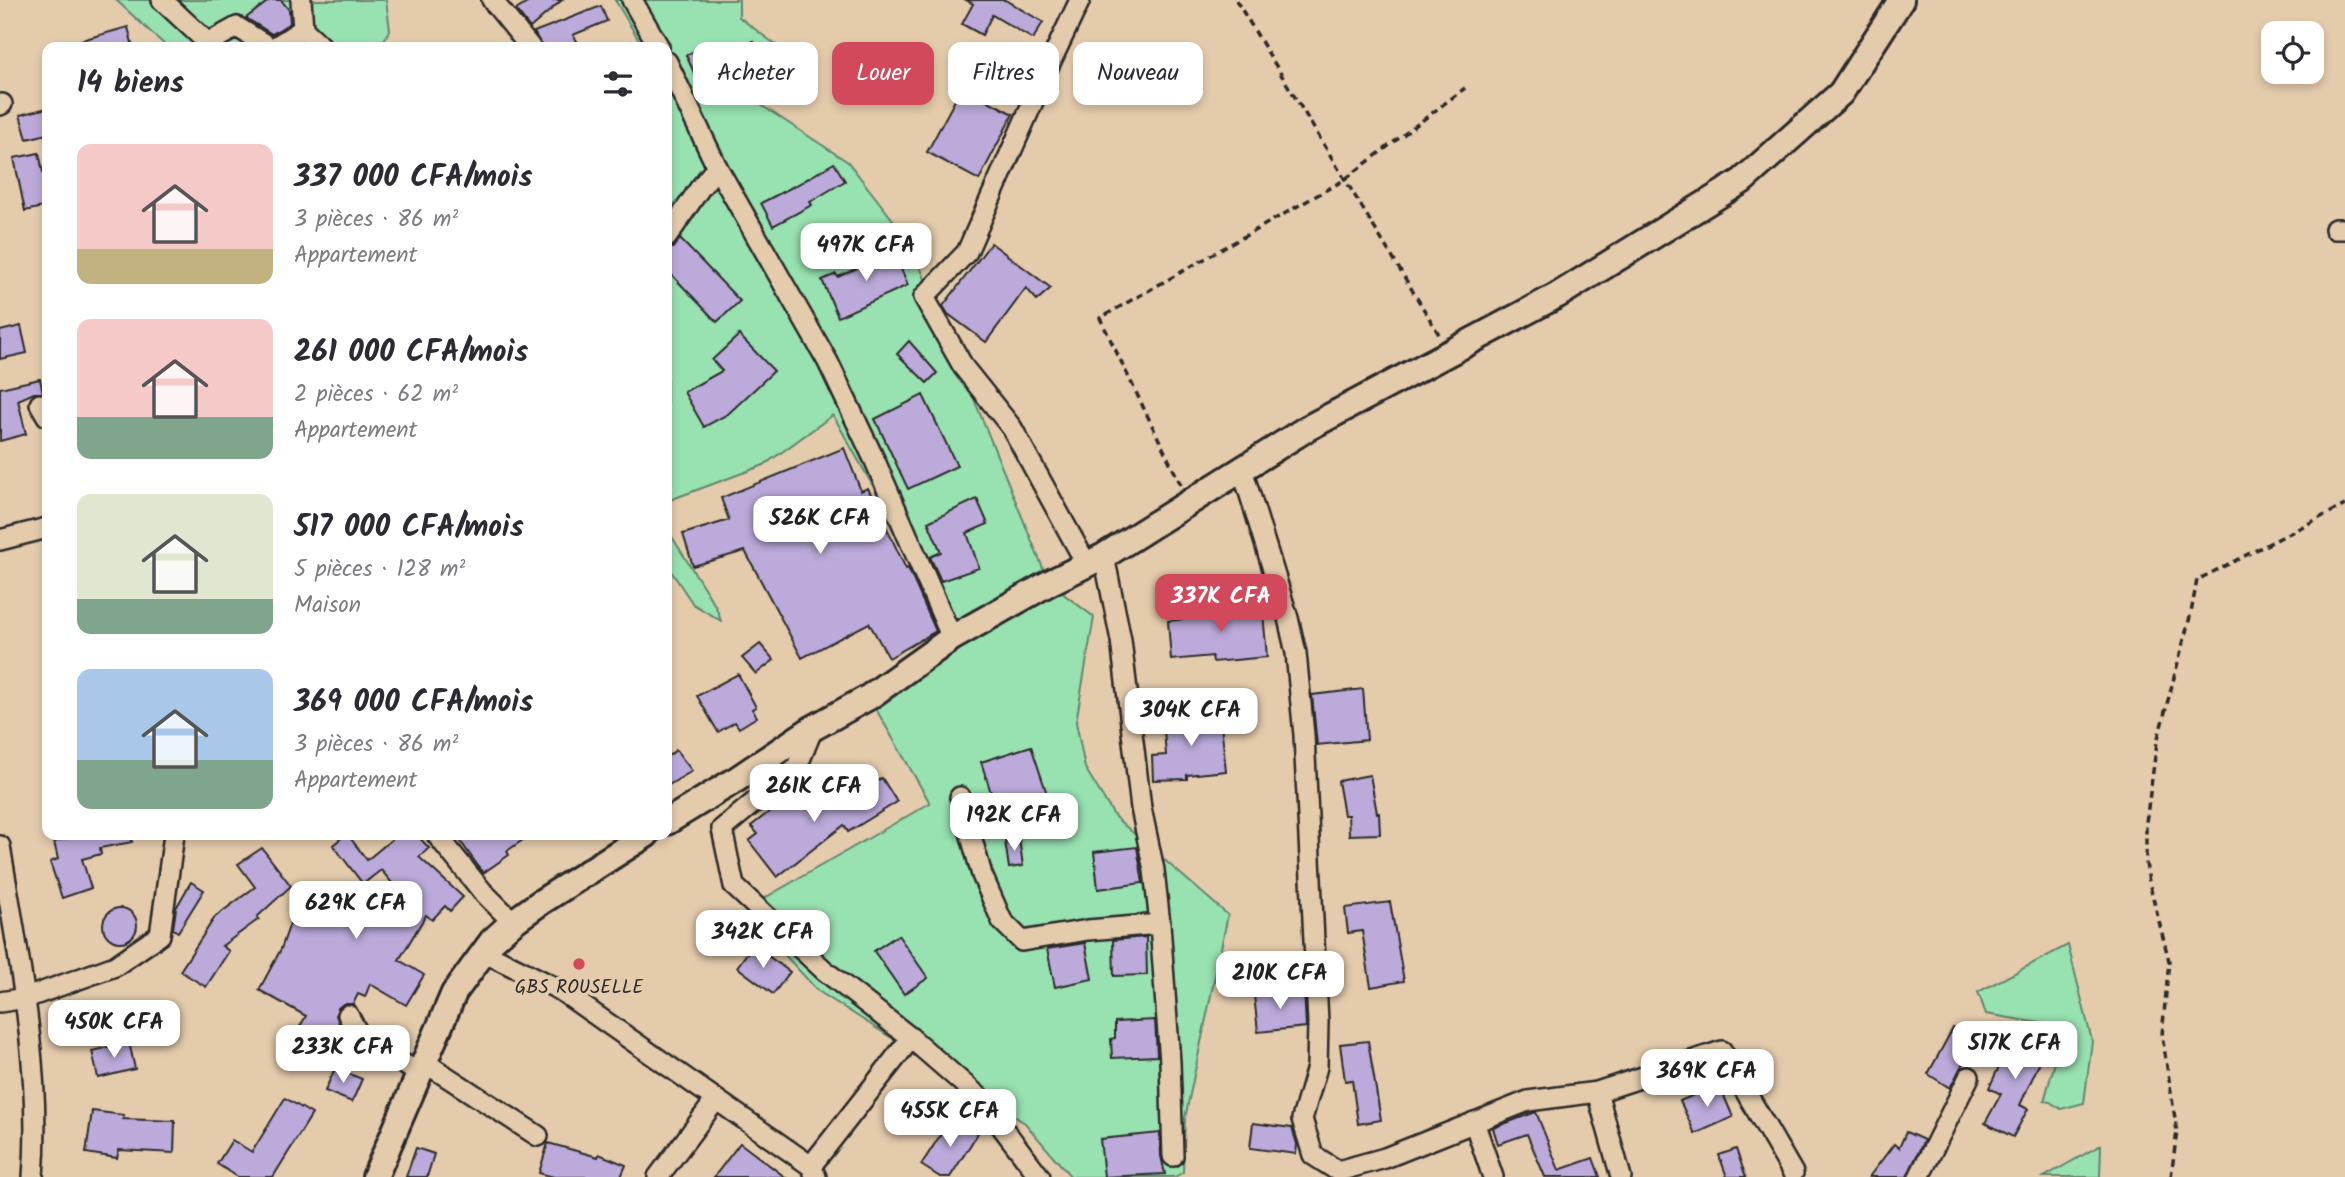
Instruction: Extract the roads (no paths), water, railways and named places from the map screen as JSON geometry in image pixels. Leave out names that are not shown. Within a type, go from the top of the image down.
[{"type":"street","points":[[162,0],[204,42]]},
{"type":"street","points":[[301,0],[303,29],[317,42]]},
{"type":"street","points":[[492,0],[526,42]]},
{"type":"street","points":[[632,0],[656,42]]},
{"type":"street","points":[[1080,0],[967,252],[924,297],[964,368],[1012,428],[1096,560],[1121,640],[1141,808],[1154,870],[1160,924],[1170,1062],[1173,1156]]},
{"type":"street","points":[[672,819],[813,728],[869,697],[952,638],[1049,583],[1096,560],[1306,429],[1558,295],[1742,181],[1841,93],[1901,0]]},
{"type":"street","points":[[212,42],[237,27],[261,42]]},
{"type":"street","points":[[283,42],[303,29]]},
{"type":"street","points":[[672,73],[717,167],[828,362],[875,461],[952,638]]},
{"type":"street","points":[[672,229],[699,188],[717,167]]},
{"type":"street","points":[[1242,468],[1293,641],[1304,735],[1318,1022],[1317,1067],[1302,1119],[1313,1156],[1338,1171],[1385,1158],[1528,1101],[1597,1091],[1722,1051],[1793,1173]]},
{"type":"street","points":[[0,540],[42,529]]},
{"type":"street","points":[[813,728],[797,767],[722,829],[734,886],[825,971],[911,1038],[979,1097],[1040,1177]]},
{"type":"street","points":[[960,797],[982,875],[1002,921],[1022,941],[1088,930],[1160,924]]},
{"type":"street","points":[[0,1002],[26,998],[115,966],[160,935],[173,840]]},
{"type":"street","points":[[441,840],[482,891],[513,922]]},
{"type":"street","points":[[375,1177],[454,993],[484,952],[513,922],[630,840]]},
{"type":"street","points":[[0,846],[26,998],[36,1137],[33,1177]]},
{"type":"street","points":[[484,952],[560,990],[813,1174],[911,1038]]},
{"type":"street","points":[[348,1015],[361,1039],[422,1067],[538,1136]]},
{"type":"street","points":[[1919,1177],[1969,1077]]},
{"type":"street","points":[[1597,1091],[1621,1177]]},
{"type":"street","points":[[658,1177],[716,1101]]},
{"type":"street","points":[[1474,1122],[1493,1177]]},
{"type":"place","name":"GBS ROUSELLE","points":[[579,964]]}]
